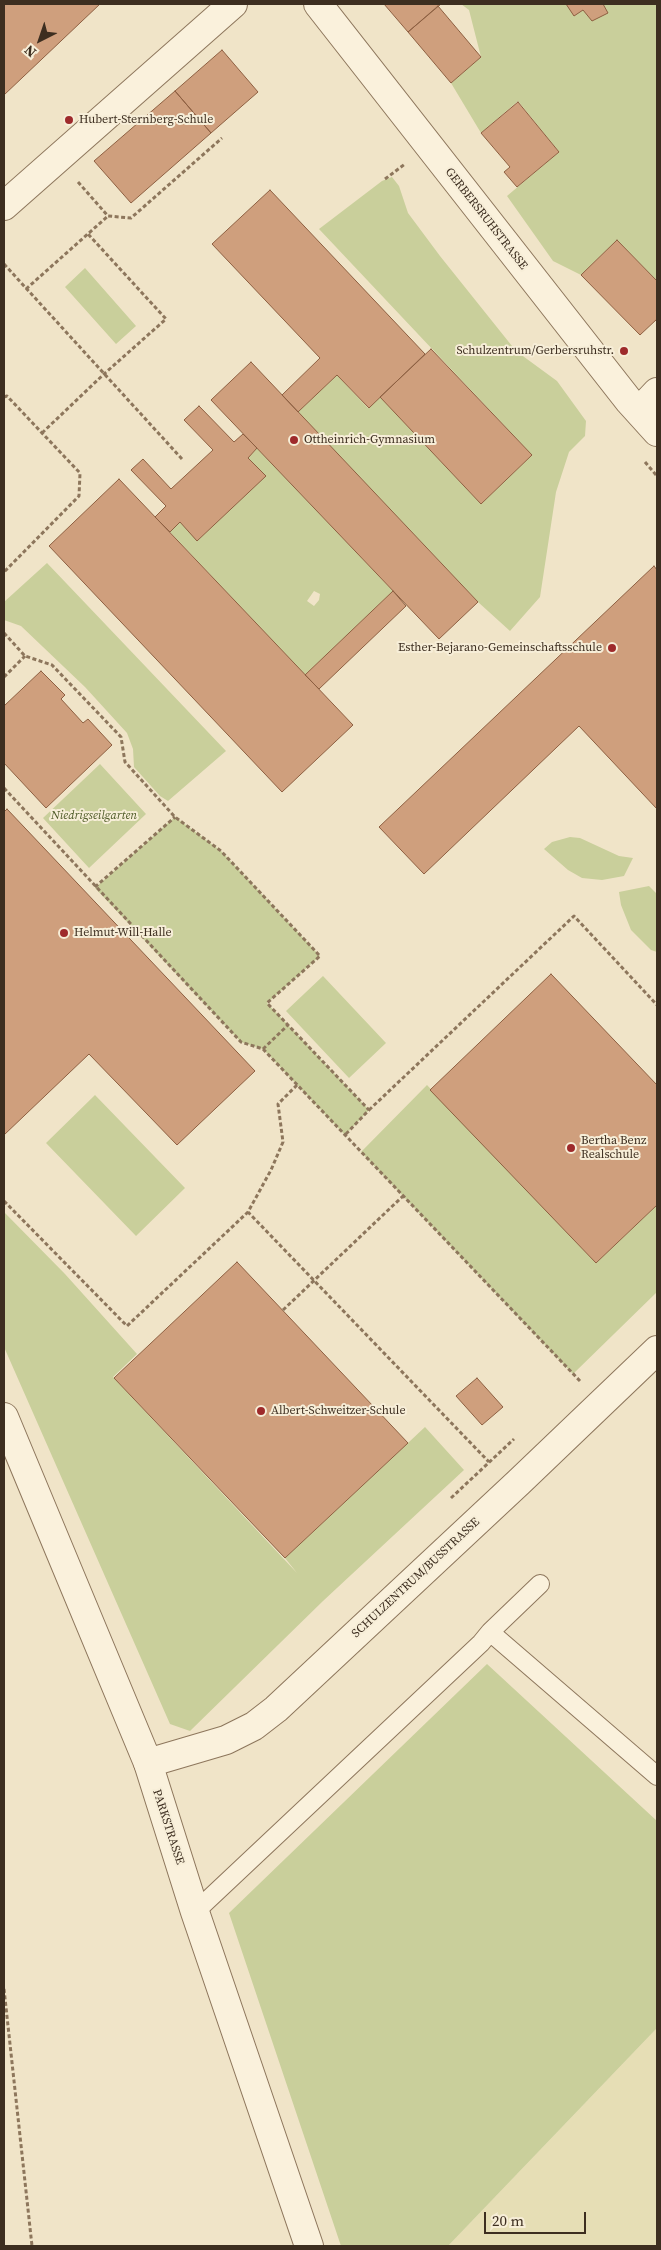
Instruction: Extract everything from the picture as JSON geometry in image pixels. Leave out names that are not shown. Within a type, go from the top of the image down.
[{"type":"street","points":[[4,206],[233,4]]},
{"type":"street","name":"GERBERSRUHSTRASSE","points":[[318,4],[456,182],[648,402],[657,432]]},
{"type":"street","name":"SCHULZENTRUM/BUSSTRASSE","points":[[148,1763],[226,1740],[254,1726],[276,1709],[512,1489],[657,1350]]},
{"type":"street","name":"PARKSTRASSE","points":[[4,1417],[148,1763],[195,1912],[309,2246]]},
{"type":"lane","points":[[195,1912],[481,1643],[540,1584]]},
{"type":"lane","points":[[490,1632],[657,1776]]},
{"type":"path","points":[[57,159],[108,216],[131,218],[222,138]]},
{"type":"path","points":[[385,178],[410,160]]},
{"type":"path","points":[[26,289],[108,216]]},
{"type":"path","points":[[42,433],[166,319],[88,234]]},
{"type":"path","points":[[4,264],[182,460]]},
{"type":"path","points":[[4,396],[7,396],[80,473],[79,496],[4,572]]},
{"type":"path","points":[[4,633],[25,656],[52,665],[121,737],[125,762],[175,817],[221,851],[320,956],[267,1003],[369,1110]]},
{"type":"path","points":[[4,677],[25,656]]},
{"type":"path","points":[[4,788],[95,888],[241,1042],[263,1049],[580,1381]]},
{"type":"path","points":[[95,888],[175,817]]},
{"type":"path","points":[[345,1135],[574,916],[657,1005]]},
{"type":"path","points":[[263,1049],[288,1024]]},
{"type":"path","points":[[4,1201],[127,1326],[248,1212],[272,1170],[283,1142],[278,1104],[298,1086]]},
{"type":"path","points":[[283,1310],[403,1196]]},
{"type":"path","points":[[248,1212],[489,1462],[447,1503]]},
{"type":"path","points":[[4,1989],[10,2027],[32,2246]]},
{"type":"shaded area","points":[[657,2028],[657,2246],[448,2246]]},
{"type":"green space","points":[[461,4],[657,4],[657,281],[617,240],[581,275],[553,261],[507,196],[559,152],[518,101],[481,133],[451,83],[481,57],[469,10]]},
{"type":"green space","points":[[392,177],[399,186],[408,213],[440,256],[516,351],[557,381],[586,421],[585,436],[569,452],[556,492],[540,597],[510,631],[478,602],[298,412],[337,375],[368,408],[380,397],[481,504],[532,455],[319,229],[382,181]]},
{"type":"green space","points":[[85,268],[136,326],[116,344],[65,287]]},
{"type":"green space","points":[[257,448],[393,591],[305,675],[170,532],[180,522],[198,540],[265,476],[248,458]],"holes":[[[314,591],[320,594],[319,600],[314,606],[307,601]]]},
{"type":"green space","points":[[47,563],[226,751],[168,801],[160,796],[134,767],[133,749],[127,733],[85,687],[21,626],[4,620],[4,602]]},
{"type":"green space","name":"Niedrigseilgarten","points":[[100,764],[146,814],[89,868],[43,818]]},
{"type":"green space","points":[[175,817],[221,851],[320,956],[267,1003],[369,1110],[345,1135],[263,1049],[241,1042],[95,888]]},
{"type":"green space","points":[[570,837],[580,838],[619,856],[633,858],[624,876],[602,880],[582,878],[568,870],[544,849],[552,842]]},
{"type":"green space","points":[[649,886],[657,894],[657,952],[651,950],[631,930],[621,905],[619,892]]},
{"type":"green space","points":[[323,976],[386,1043],[349,1078],[286,1011]]},
{"type":"green space","points":[[427,1085],[596,1263],[657,1205],[657,1292],[573,1374],[361,1152]]},
{"type":"green space","points":[[95,1095],[185,1188],[136,1236],[46,1143]]},
{"type":"green space","points":[[4,1212],[65,1274],[137,1354],[113,1377],[297,1573],[285,1558],[425,1427],[464,1470],[323,1601],[190,1731],[170,1724],[4,1347]]},
{"type":"green space","points":[[487,1664],[657,1821],[657,2028],[448,2246],[341,2246],[229,1913]]},
{"type":"building","points":[[4,4],[100,4],[4,95]]},
{"type":"building","points":[[384,4],[441,4],[408,32]]},
{"type":"building","points":[[566,4],[603,4],[608,13],[592,21],[583,10],[574,16]]},
{"type":"building","points":[[438,6],[481,57],[451,83],[408,32]]},
{"type":"building","points":[[222,50],[258,92],[211,133],[175,91]]},
{"type":"building","points":[[175,91],[211,133],[131,203],[94,161]]},
{"type":"building","points":[[518,102],[559,152],[517,187],[504,172],[510,167],[481,133]]},
{"type":"building","points":[[270,190],[425,354],[369,408],[337,375],[298,412],[282,395],[320,358],[212,244]]},
{"type":"building","points":[[617,240],[657,281],[657,319],[640,335],[581,275]]},
{"type":"building","points":[[431,349],[532,455],[481,504],[380,397]]},
{"type":"building","points":[[251,362],[478,602],[439,639],[211,400]]},
{"type":"building","points":[[199,406],[234,442],[243,434],[257,448],[248,458],[266,476],[197,541],[180,522],[170,532],[155,517],[166,506],[131,470],[143,459],[171,489],[213,450],[184,420]]},
{"type":"building","points":[[119,479],[353,725],[282,792],[49,546]]},
{"type":"building","name":"Esther-Bejarano-Gemeinschaftsschule","points":[[654,566],[657,570],[657,809],[579,726],[424,874],[379,827]]},
{"type":"building","points":[[393,591],[406,606],[319,689],[305,675]]},
{"type":"building","points":[[41,671],[65,695],[61,699],[83,723],[88,719],[112,745],[46,808],[4,763],[4,706]]},
{"type":"building","name":"Helmut-Will-Halle","points":[[7,809],[255,1071],[177,1145],[89,1054],[4,1135],[4,812]]},
{"type":"building","name":"Bertha Benz Realschule","points":[[551,974],[657,1085],[657,1205],[596,1263],[430,1090]]},
{"type":"building","name":"Albert-Schweitzer-Schule","points":[[237,1262],[408,1443],[285,1558],[114,1378]]},
{"type":"building","points":[[477,1378],[503,1407],[482,1425],[456,1396]]},
{"type":"place","name":"Hubert-Sternberg-Schule","points":[[69,120]]},
{"type":"place","name":"Schulzentrum/Gerbersruhstr.","points":[[624,351]]},
{"type":"place","name":"Ottheinrich-Gymnasium","points":[[294,440]]},
{"type":"place","name":"Esther-Bejarano-Gemeinschaftsschule","points":[[612,648]]},
{"type":"place","name":"Helmut-Will-Halle","points":[[64,933]]},
{"type":"place","name":"Bertha Benz Realschule","points":[[571,1148]]},
{"type":"place","name":"Albert-Schweitzer-Schule","points":[[261,1411]]}]
